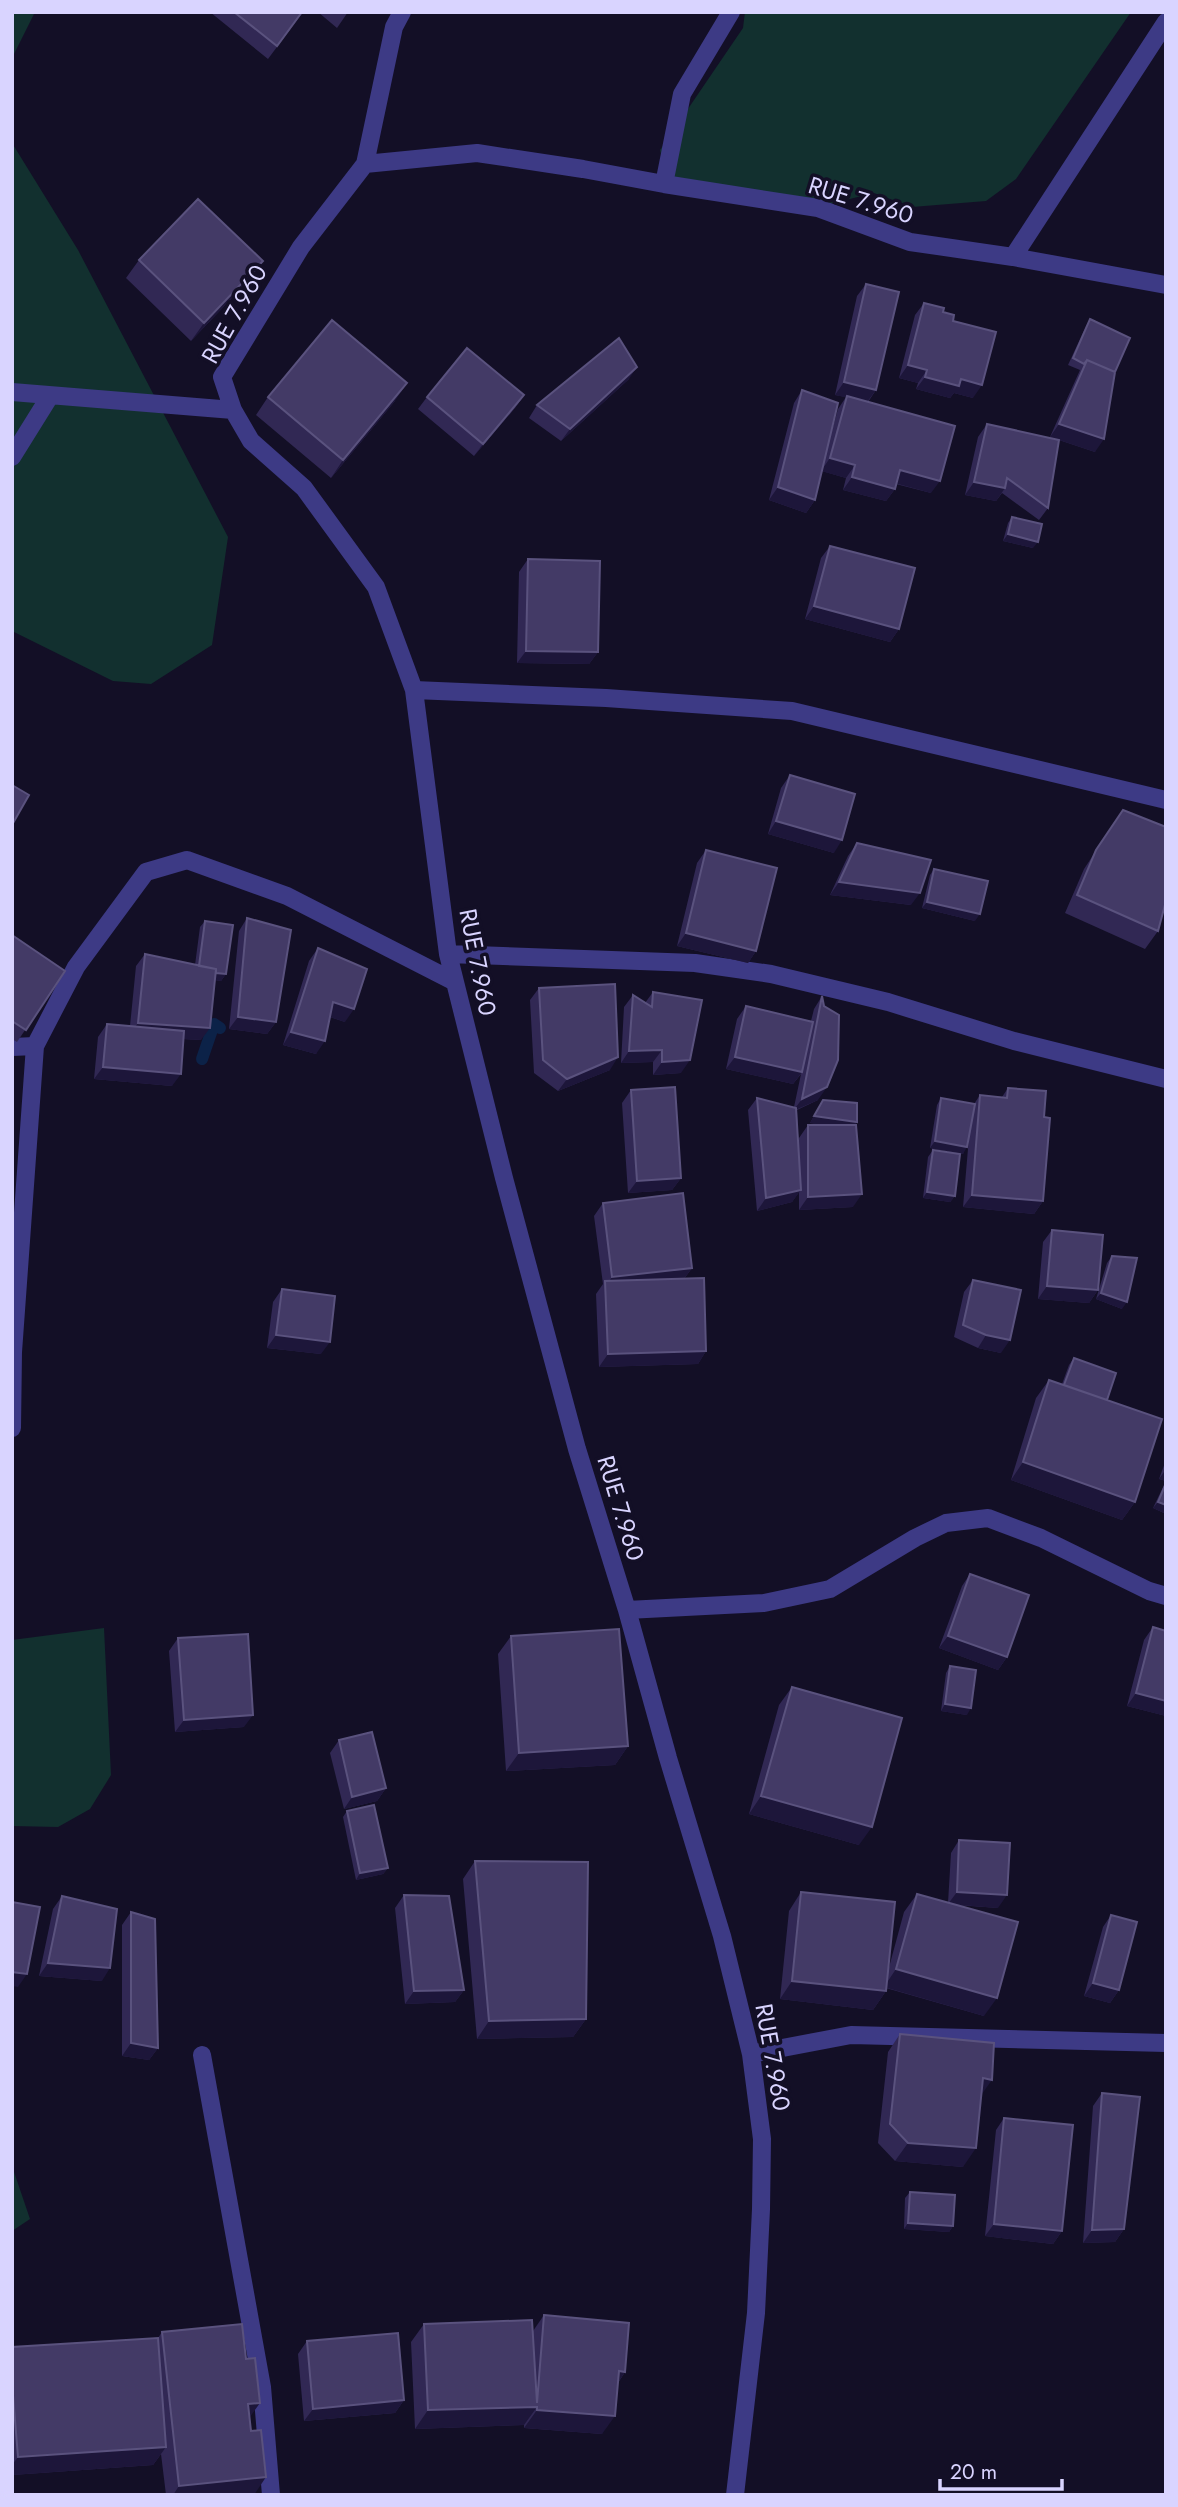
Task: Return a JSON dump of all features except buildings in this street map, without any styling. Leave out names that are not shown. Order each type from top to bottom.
[{"type":"street","points":[[365,164],[394,27],[402,12]]},
{"type":"street","points":[[664,184],[682,94],[731,12]]},
{"type":"street","points":[[1013,257],[1166,22]]},
{"type":"street","name":"RUE 7.960","points":[[734,2495],[756,2313],[761,2209],[762,2139],[751,2054],[722,1936],[573,1436],[448,954],[414,690],[376,587],[304,488],[251,441],[233,410],[222,377],[301,247],[365,164],[477,153],[818,208],[910,243],[1013,257],[1166,285]]},
{"type":"street","points":[[12,392],[233,410]]},
{"type":"street","points":[[12,457],[50,396]]},
{"type":"street","points":[[414,690],[606,698],[792,711],[1166,800]]},
{"type":"street","points":[[12,1427],[13,1352],[35,1046],[76,967],[146,872],[187,860],[286,896],[455,982]]},
{"type":"street","points":[[448,954],[695,963],[771,974],[888,1002],[1014,1041],[1166,1079]]},
{"type":"street","points":[[12,1047],[35,1046]]},
{"type":"street","points":[[627,1610],[764,1603],[830,1589],[915,1538],[946,1523],[988,1518],[1041,1538],[1149,1591],[1166,1596]]},
{"type":"street","points":[[751,2054],[851,2035],[1166,2043]]},
{"type":"street","points":[[202,2055],[262,2387],[271,2495]]},
{"type":"green space","points":[[12,12],[35,12],[12,58]]},
{"type":"green space","points":[[745,12],[1131,12],[1016,179],[986,201],[912,207],[874,193],[817,207],[668,188],[660,150],[743,28]]},
{"type":"green space","points":[[12,143],[78,250],[228,537],[212,645],[151,684],[113,681],[12,631]]},
{"type":"green space","points":[[104,1628],[111,1775],[90,1809],[58,1827],[12,1826],[12,1640]]},
{"type":"green space","points":[[12,2166],[30,2219],[12,2231]]},
{"type":"waterway","points":[[202,1059],[214,1024],[220,1028]]}]
